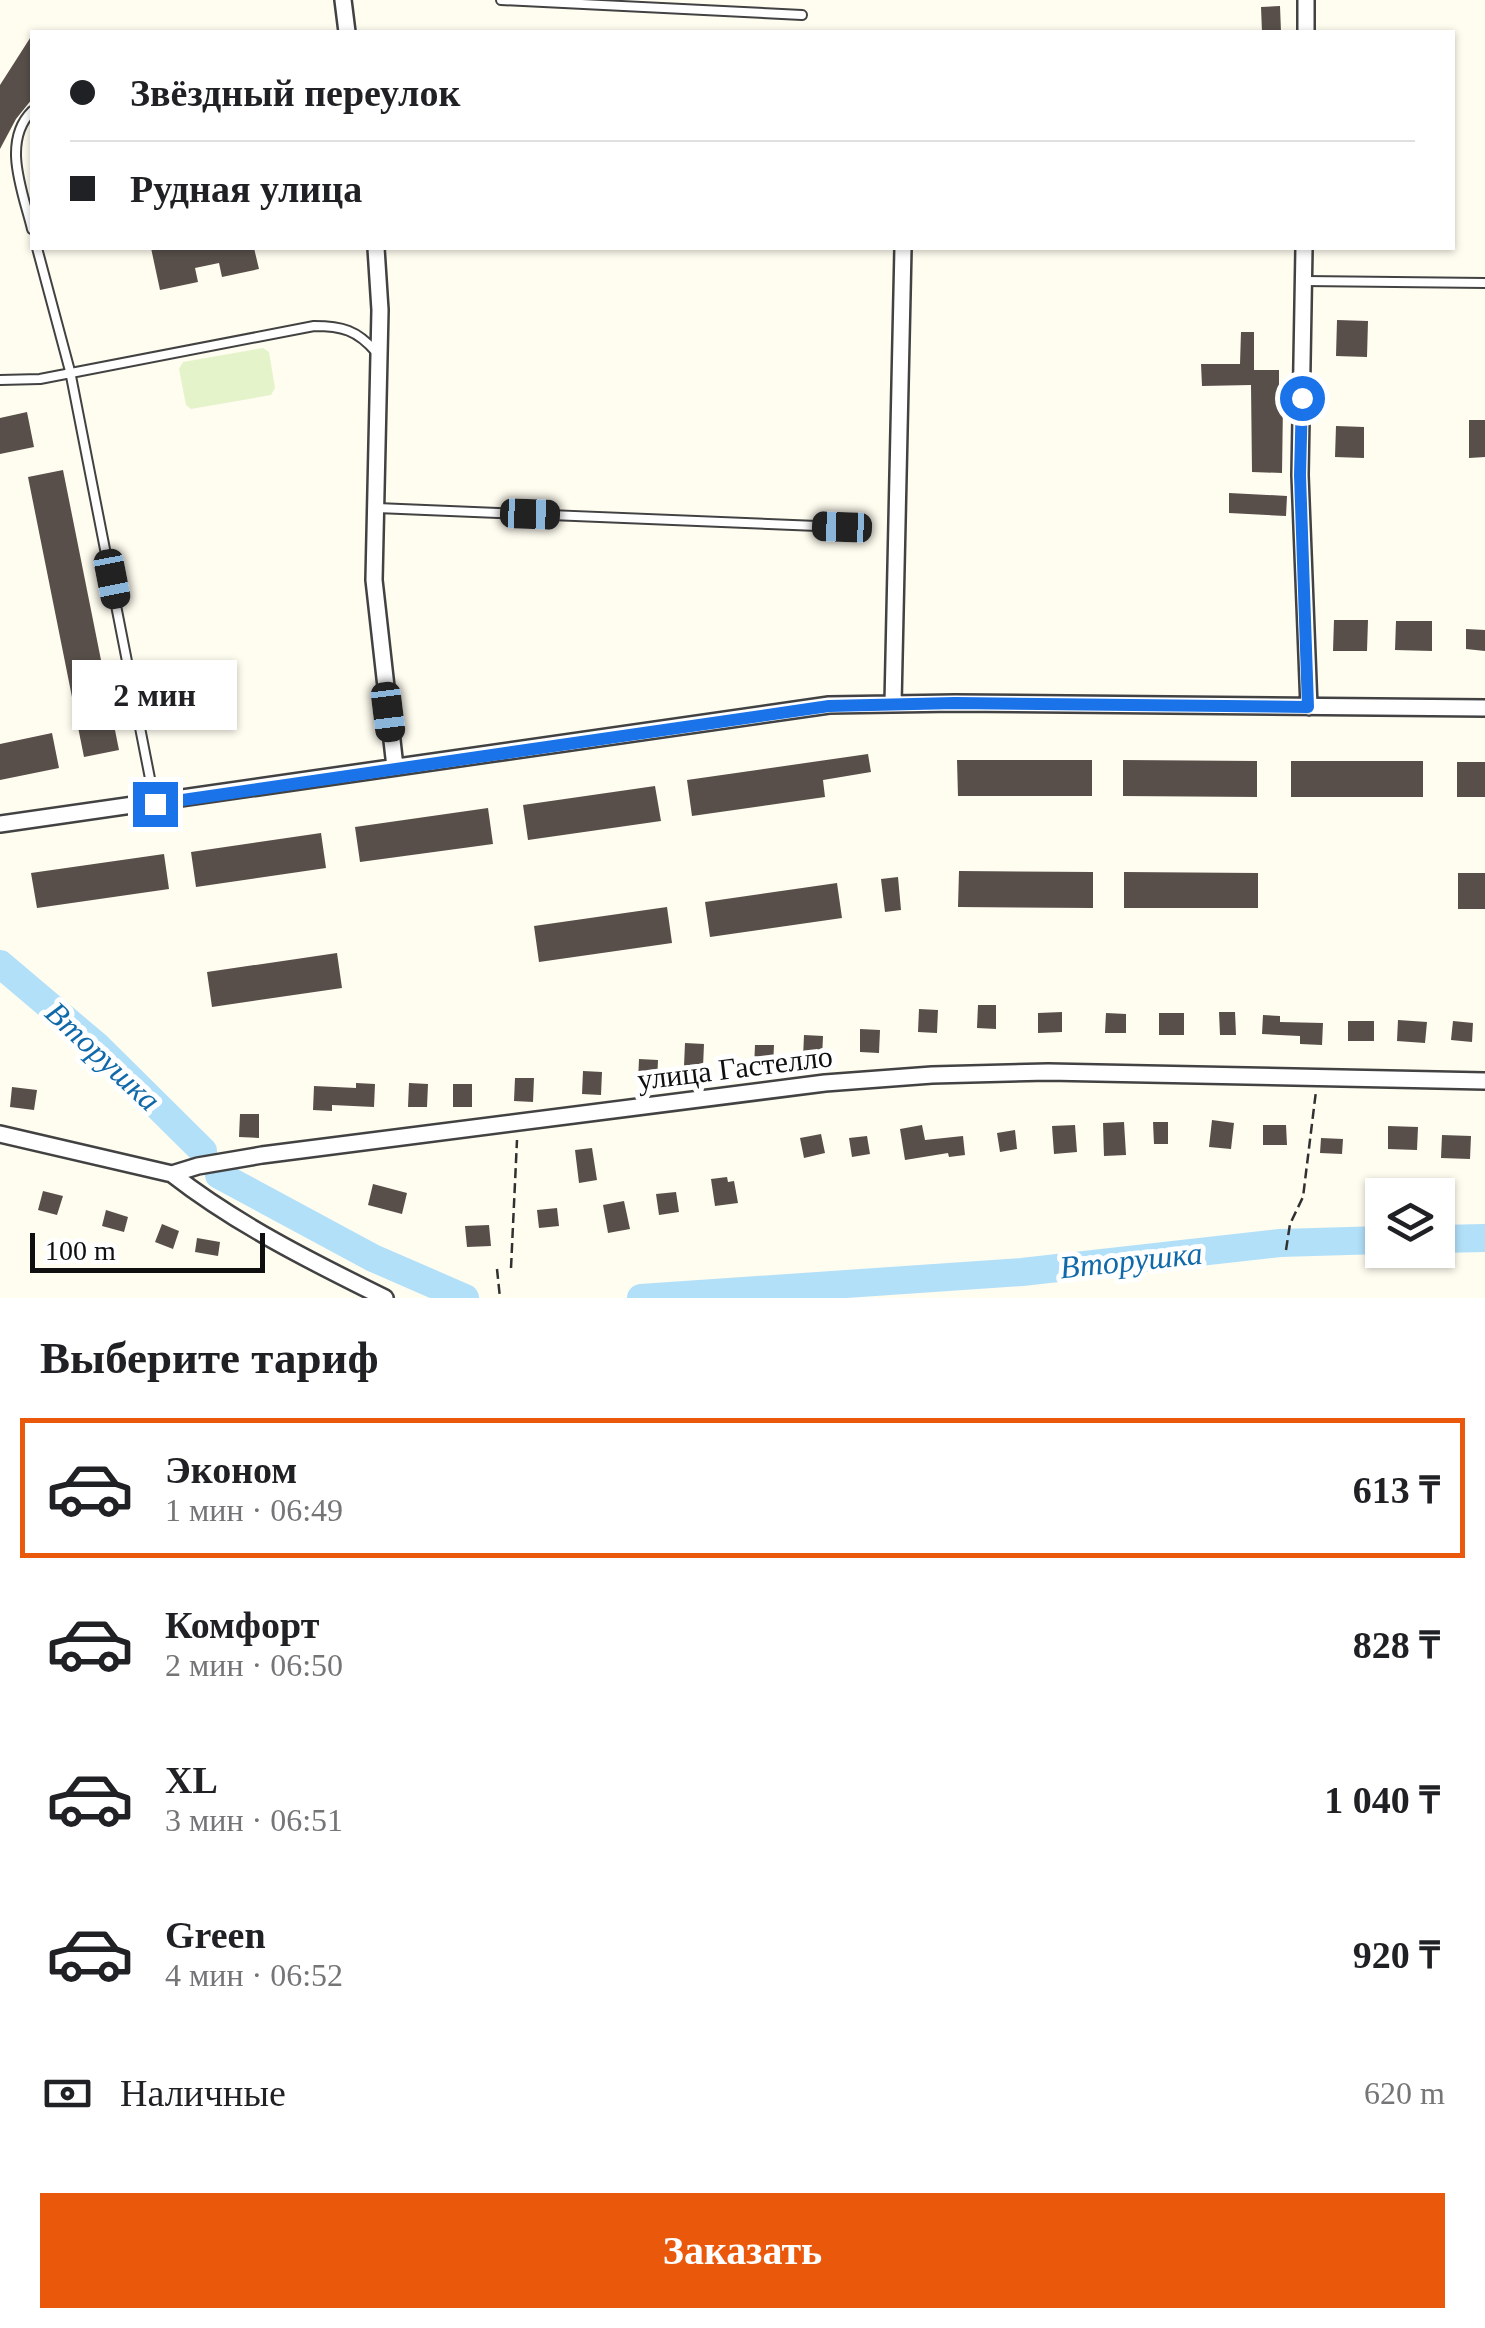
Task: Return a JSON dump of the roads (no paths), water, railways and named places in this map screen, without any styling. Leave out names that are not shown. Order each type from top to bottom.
[{"type":"street","points":[[342,0],[347,30]]},
{"type":"street","points":[[1306,0],[1306,30]]},
{"type":"street","points":[[376,250],[380,310],[374,580],[395,767]]},
{"type":"street","points":[[892,704],[903,250]]},
{"type":"street","points":[[1304,250],[1300,475],[1308,707]]},
{"type":"street","points":[[0,824],[829,706],[1485,708]]},
{"type":"street","name":"улица Гастелло","points":[[0,1134],[172,1174],[262,1155],[824,1083],[932,1075],[1048,1072],[1485,1081]]},
{"type":"street","points":[[172,1174],[205,1200],[385,1298]]},
{"type":"lane","points":[[501,0],[802,15]]},
{"type":"lane","points":[[30,113],[21,123],[16,138],[16,158],[30,221]]},
{"type":"lane","points":[[38,250],[70,371],[155,804]]},
{"type":"lane","points":[[1304,281],[1485,283]]},
{"type":"lane","points":[[0,380],[40,379],[314,326],[338,326],[360,334],[378,355]]},
{"type":"lane","points":[[374,508],[842,527]]},
{"type":"waterway","name":"Вторушка","points":[[0,964],[97,1046],[203,1151]]},
{"type":"waterway","name":"Вторушка","points":[[219,1175],[373,1258],[465,1298]]},
{"type":"waterway","name":"Вторушка","points":[[1455,1239],[1485,1238]]},
{"type":"waterway","name":"Вторушка","points":[[641,1298],[1022,1272],[1280,1243],[1365,1240]]}]
